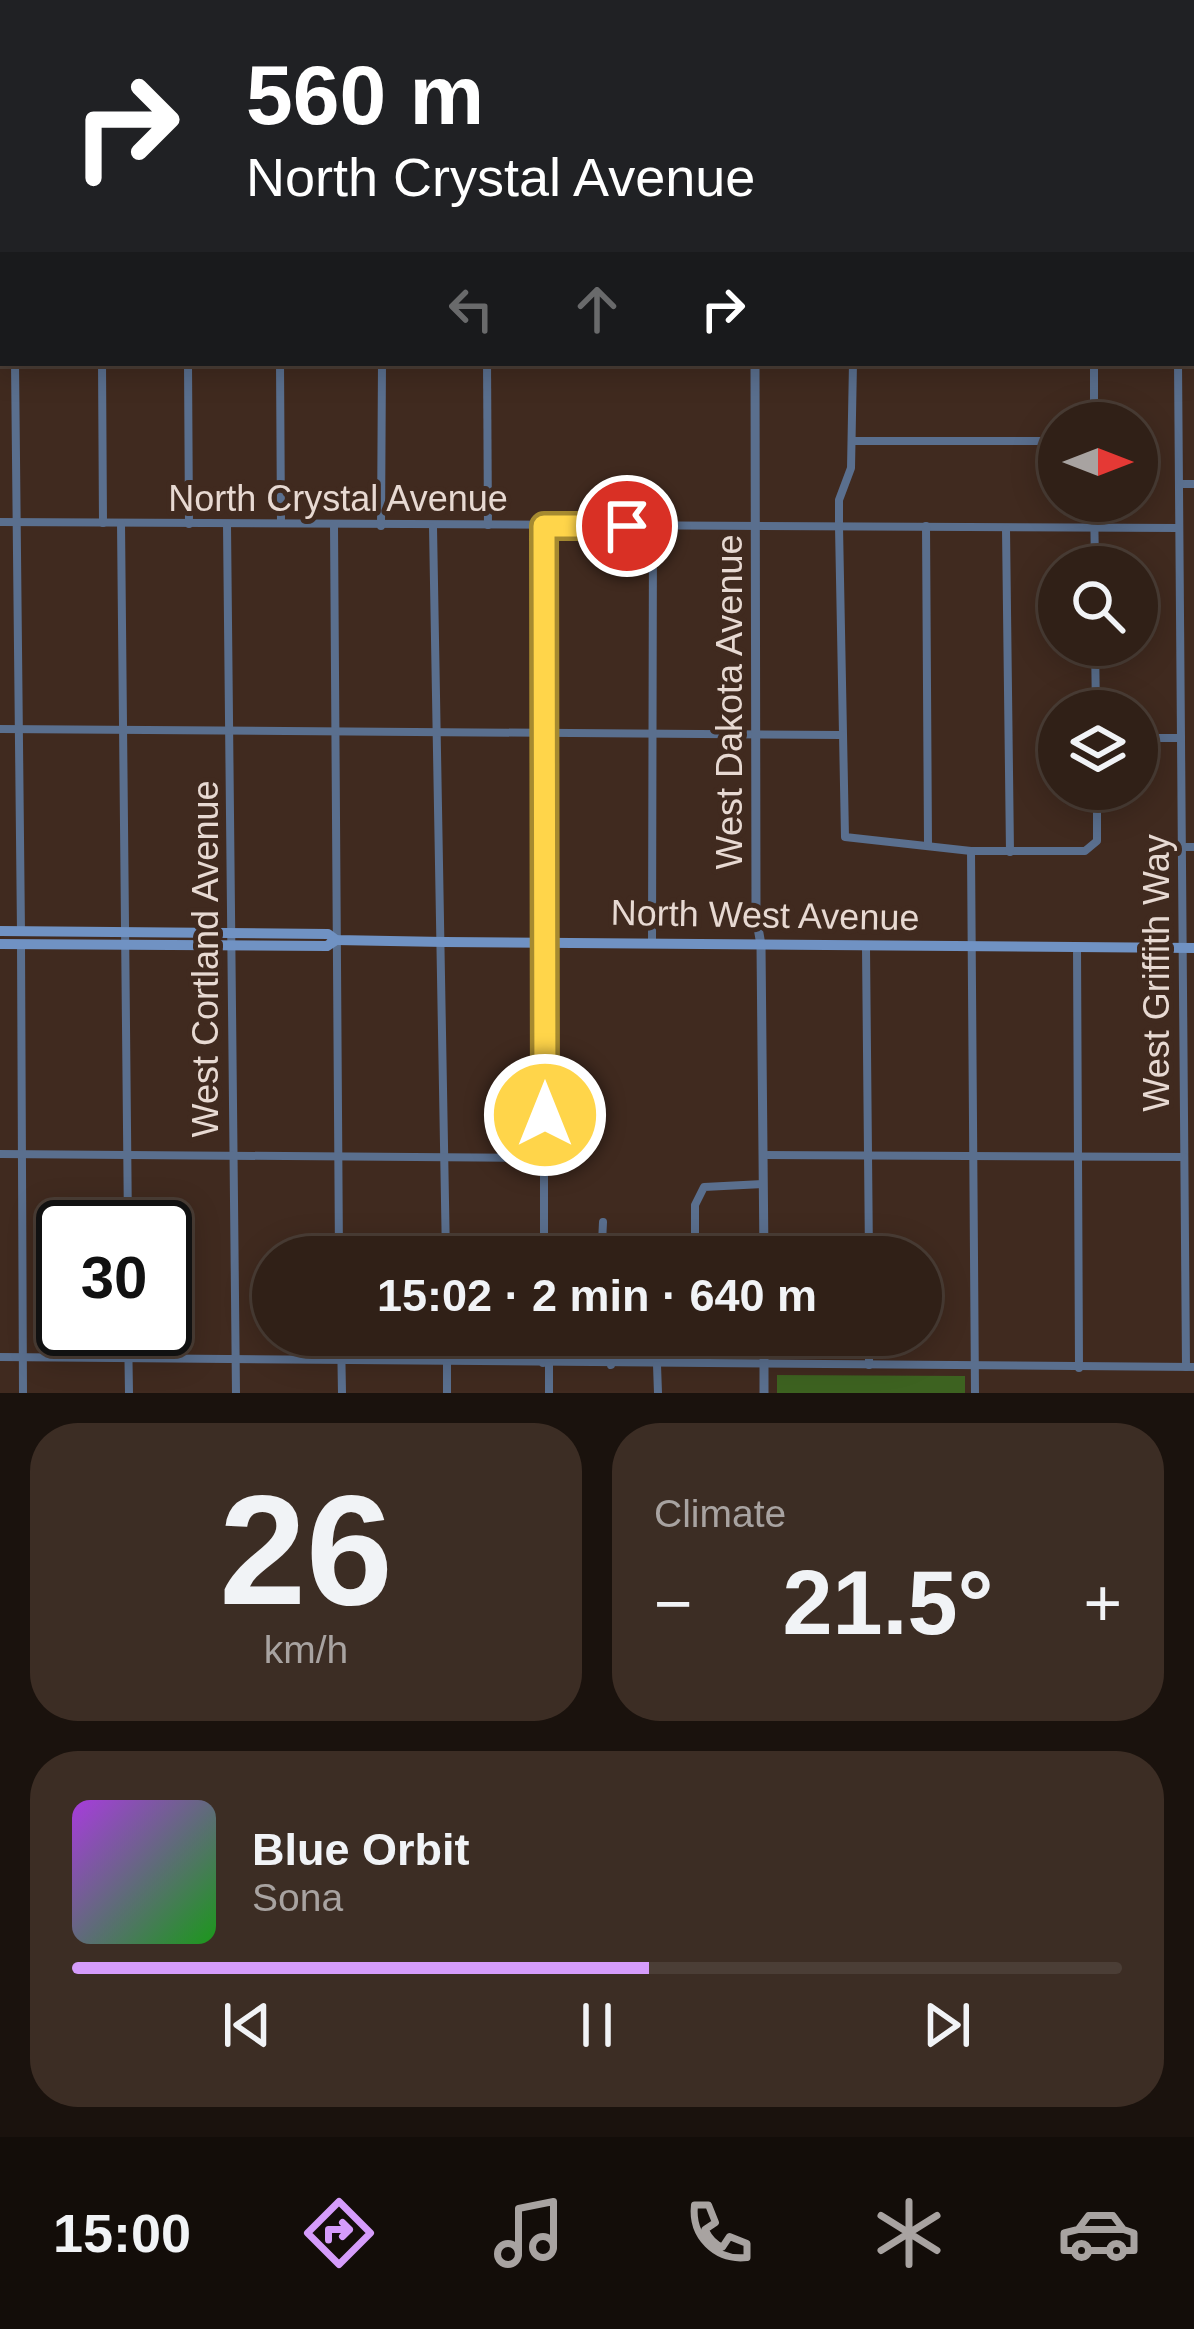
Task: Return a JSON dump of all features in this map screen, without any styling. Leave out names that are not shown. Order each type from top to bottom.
[{"type":"main road","name":"North West Avenue","points":[[0,931],[21,938]]},
{"type":"main road","name":"North West Avenue","points":[[0,944],[21,938],[231,940],[328,934],[336,940],[444,942],[1188,948]]},
{"type":"street","points":[[15,366],[23,1393]]},
{"type":"street","points":[[102,366],[103,523]]},
{"type":"street","points":[[188,366],[189,524]]},
{"type":"street","points":[[280,366],[281,524]]},
{"type":"street","points":[[380,526],[382,366]]},
{"type":"street","points":[[487,366],[488,525]]},
{"type":"street","name":"West Dakota Avenue","points":[[755,366],[756,916],[761,945],[764,1236]]},
{"type":"street","points":[[853,366],[852,441],[838,527],[845,837],[971,851],[1093,848],[1096,810]]},
{"type":"street","points":[[1094,366],[1094,402]]},
{"type":"street","name":"West Griffith Way","points":[[1178,366],[1190,1366]]},
{"type":"street","points":[[852,441],[1038,441]]},
{"type":"street","points":[[1179,484],[1194,484]]},
{"type":"street","name":"North Crystal Avenue","points":[[0,522],[1179,528]]},
{"type":"street","points":[[1094,522],[1094,546]]},
{"type":"street","points":[[121,523],[128,1200]]},
{"type":"street","name":"West Cortland Avenue","points":[[227,524],[236,1393]]},
{"type":"street","points":[[334,524],[339,1236]]},
{"type":"street","points":[[434,526],[446,1236]]},
{"type":"street","points":[[544,526],[544,1236]]},
{"type":"street","points":[[652,943],[653,526]]},
{"type":"street","points":[[926,526],[928,844]]},
{"type":"street","points":[[1006,530],[1010,852]]},
{"type":"street","points":[[0,729],[842,736]]},
{"type":"street","points":[[1158,738],[1181,738]]},
{"type":"street","points":[[1182,847],[1194,847]]},
{"type":"street","points":[[971,851],[975,1393]]},
{"type":"street","points":[[866,947],[869,1236]]},
{"type":"street","points":[[1077,947],[1079,1368]]},
{"type":"street","points":[[0,1154],[545,1158]]},
{"type":"street","points":[[763,1155],[1184,1157]]},
{"type":"street","points":[[695,1236],[695,1205],[704,1187],[763,1184]]},
{"type":"street","points":[[602,1236],[603,1222]]},
{"type":"street","points":[[129,1356],[129,1393]]},
{"type":"street","points":[[342,1356],[342,1393]]},
{"type":"street","points":[[447,1356],[447,1393]]},
{"type":"street","points":[[545,1356],[549,1393]]},
{"type":"street","points":[[610,1356],[610,1365]]},
{"type":"street","points":[[764,1356],[764,1393]]},
{"type":"street","points":[[869,1356],[869,1365]]},
{"type":"street","points":[[0,1357],[1190,1366]]},
{"type":"street","points":[[657,1365],[658,1393]]},
{"type":"green space","points":[[777,1375],[965,1376],[965,1393],[777,1393]]},
{"type":"route","points":[[545,1115],[544,526],[627,526]]}]
